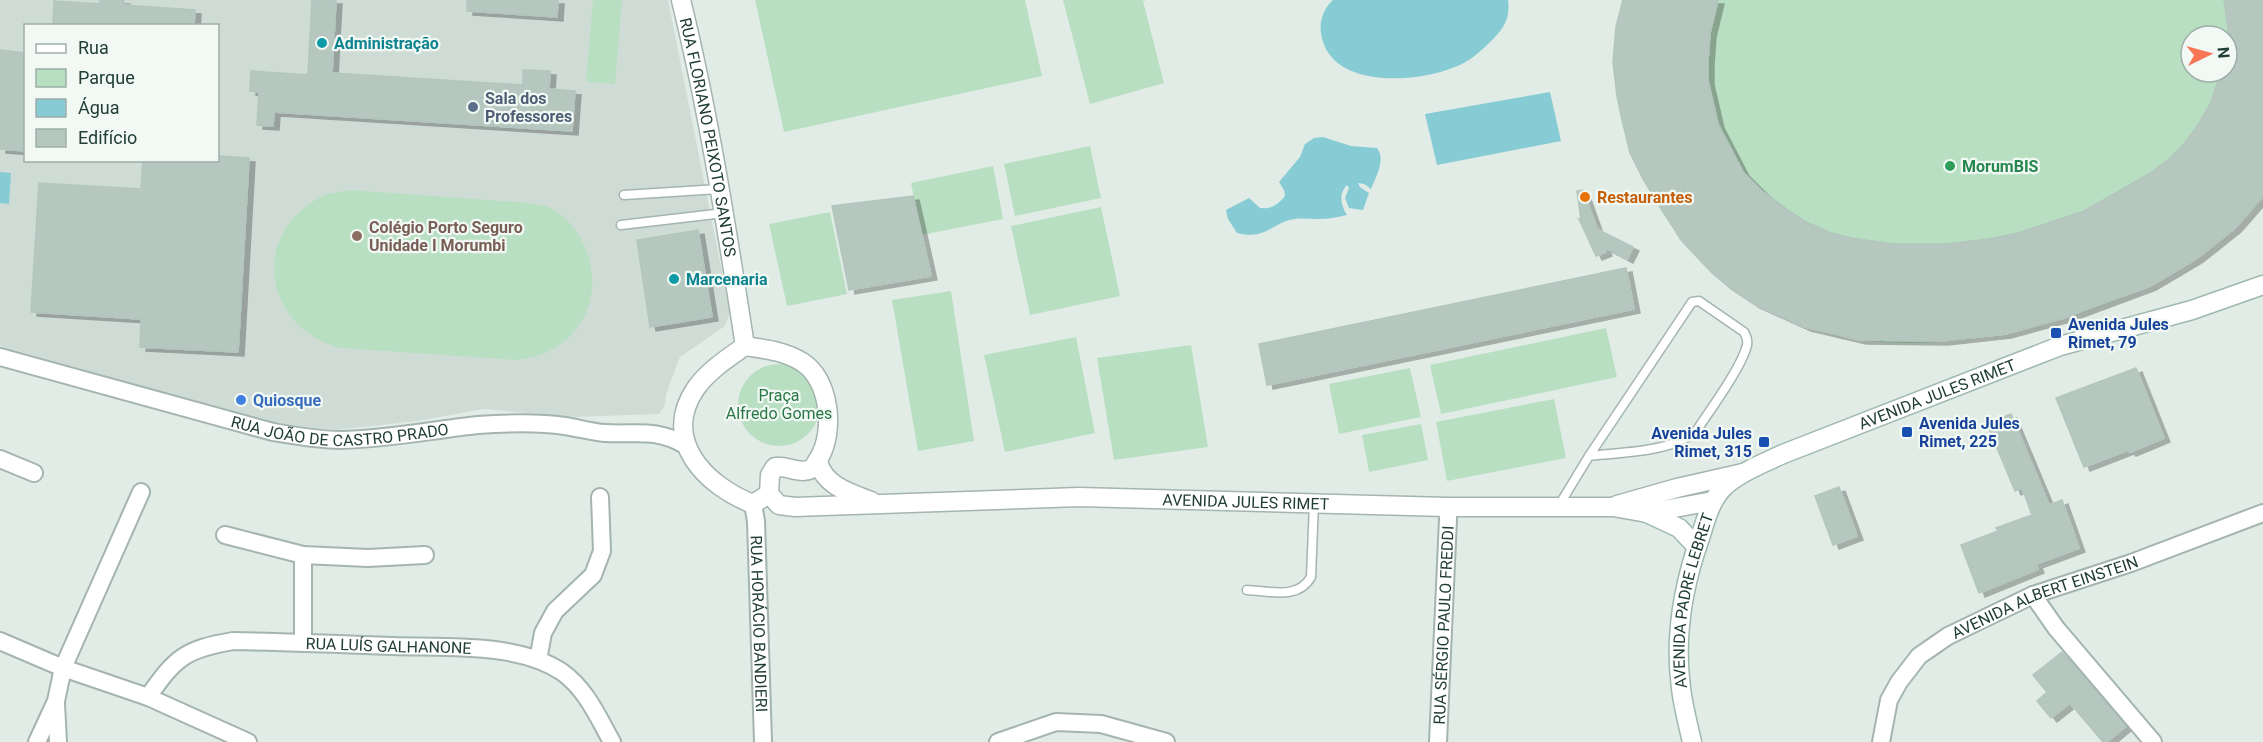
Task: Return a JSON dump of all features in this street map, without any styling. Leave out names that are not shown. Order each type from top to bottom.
[{"type":"street","name":"RUA FLORIANO PEIXOTO SANTOS","points":[[681,0],[694,52],[724,213],[745,346]]},
{"type":"street","name":"AVENIDA JULES RIMET","points":[[1613,507],[1677,488],[1743,473],[1812,443],[2060,346],[2192,310],[2263,285]]},
{"type":"street","points":[[745,346],[773,351],[803,362],[812,370],[821,384],[828,414],[826,446],[818,461],[811,469],[800,471],[783,466],[775,467],[770,475],[769,494],[753,504],[732,496],[705,475],[685,445],[683,423],[687,403],[697,386],[725,360],[745,346]]},
{"type":"street","name":"RUA JOÃO DE CASTRO PRADO","points":[[0,357],[273,432],[311,438],[340,440],[378,438],[478,425],[513,424],[562,426],[605,433],[654,433],[672,438],[685,445]]},
{"type":"street","points":[[0,459],[34,473]]},
{"type":"street","name":"AVENIDA JULES RIMET","points":[[818,461],[820,468],[836,488],[878,504]]},
{"type":"street","name":"AVENIDA PADRE LEBRET","points":[[1692,742],[1681,687],[1679,643],[1681,609],[1697,547],[1713,501],[1726,485],[1743,473]]},
{"type":"street","points":[[37,742],[56,701],[63,668],[141,492]]},
{"type":"street","name":"AVENIDA JULES RIMET","points":[[769,494],[779,505],[795,507],[1079,497],[1447,507],[1613,507],[1647,513],[1713,501]]},
{"type":"street","points":[[538,660],[543,633],[555,611],[593,575],[602,551],[600,497]]},
{"type":"street","name":"RUA HORÁCIO BANDIERI","points":[[753,504],[756,521],[763,742]]},
{"type":"street","name":"RUA SÉRGIO PAULO FREDDI","points":[[1438,742],[1447,507]]},
{"type":"street","points":[[1647,513],[1679,528],[1697,547]]},
{"type":"street","name":"AVENIDA ALBERT EINSTEIN","points":[[1881,742],[1889,700],[1899,682],[1919,656],[1948,636],[2033,595],[2131,563],[2263,513]]},
{"type":"street","points":[[225,535],[303,555],[368,558],[425,555]]},
{"type":"street","points":[[303,555],[303,643]]},
{"type":"street","points":[[2033,595],[2056,628],[2153,742]]},
{"type":"street","points":[[0,641],[63,668],[148,697],[248,742]]},
{"type":"street","name":"RUA LUÍS GALHANONE","points":[[148,697],[167,670],[183,656],[204,646],[233,641],[455,648],[514,653],[538,660],[576,683],[591,704],[612,742]]},
{"type":"street","points":[[56,701],[58,742]]},
{"type":"street","points":[[998,742],[1056,722],[1101,724],[1166,742]]},
{"type":"lane","points":[[624,195],[719,189]]},
{"type":"lane","points":[[621,225],[724,213]]},
{"type":"lane","points":[[1558,507],[1589,456],[1692,302],[1699,301],[1744,332],[1748,340],[1746,349],[1728,382],[1691,436],[1667,446],[1589,456]]},
{"type":"lane","points":[[1247,590],[1294,592],[1305,586],[1311,577],[1314,502]]},
{"type":"shaded area","name":"Colégio Porto Seguro Unidade I Morumbi","points":[[0,0],[668,0],[730,312],[725,326],[680,357],[666,394],[665,405],[659,414],[574,417],[483,409],[417,421],[335,430],[275,424],[0,346]]},
{"type":"green space","points":[[593,0],[622,0],[615,84],[586,82]]},
{"type":"green space","points":[[755,0],[1025,0],[1042,76],[784,132]]},
{"type":"green space","points":[[1063,0],[1146,0],[1143,1],[1164,83],[1090,104]]},
{"type":"green space","name":"MorumBIS","points":[[1623,0],[2263,0],[2263,196],[2225,236],[2174,271],[2115,300],[2051,322],[1984,337],[1919,343],[1857,339],[1803,326],[1754,303],[1714,274],[1680,238],[1651,194],[1629,147],[1617,100],[1615,51]]},
{"type":"green space","points":[[1090,146],[1101,198],[1015,216],[1004,164]]},
{"type":"green space","points":[[993,166],[1003,219],[921,235],[911,183]]},
{"type":"green space","points":[[351,190],[527,203],[554,210],[576,231],[589,258],[592,277],[587,312],[567,339],[553,349],[517,360],[340,348],[315,337],[295,321],[282,302],[275,280],[275,257],[282,235],[297,215],[319,198]]},
{"type":"green space","points":[[1101,207],[1120,296],[1030,315],[1011,226]]},
{"type":"green space","points":[[830,212],[847,294],[787,306],[769,224]]},
{"type":"green space","points":[[951,291],[974,441],[918,451],[892,300]]},
{"type":"green space","points":[[1606,328],[1617,377],[1441,414],[1430,365]]},
{"type":"green space","points":[[1076,337],[1095,433],[1005,452],[984,355]]},
{"type":"green space","points":[[1191,345],[1208,447],[1114,460],[1097,358]]},
{"type":"green space","name":"Praça Alfredo Gomes","points":[[771,364],[787,364],[802,371],[813,382],[820,397],[817,421],[808,434],[787,446],[771,446],[756,439],[745,428],[738,413],[738,397],[745,382],[756,371]]},
{"type":"green space","points":[[1410,368],[1421,417],[1339,434],[1329,384]]},
{"type":"green space","points":[[1554,399],[1566,458],[1447,481],[1436,422]]},
{"type":"green space","points":[[1421,424],[1428,460],[1369,472],[1362,435]]},
{"type":"water","points":[[1333,0],[1508,0],[1509,7],[1507,19],[1501,30],[1469,60],[1439,72],[1398,78],[1357,73],[1340,65],[1327,51],[1321,33],[1321,24],[1325,11]]},
{"type":"water","points":[[1550,92],[1561,141],[1437,165],[1425,114]]},
{"type":"water","points":[[1323,137],[1351,146],[1377,148],[1380,152],[1379,168],[1371,189],[1358,183],[1369,193],[1363,210],[1349,208],[1345,198],[1349,188],[1347,185],[1342,192],[1341,200],[1347,215],[1326,219],[1295,219],[1253,235],[1237,233],[1228,219],[1226,210],[1249,198],[1260,208],[1268,208],[1277,204],[1285,196],[1279,182],[1300,157],[1305,144],[1314,138]]},
{"type":"water","points":[[0,172],[11,173],[9,204],[0,203]]},
{"type":"building","points":[[100,0],[124,0],[123,5],[195,10],[194,24],[53,24],[54,1],[100,4]]},
{"type":"building","name":"Administração","points":[[312,0],[336,0],[332,73],[523,85],[523,70],[550,71],[549,89],[575,91],[572,131],[274,112],[273,126],[257,125],[259,92],[250,91],[251,71],[308,75]]},
{"type":"building","points":[[467,0],[558,0],[557,17],[467,11]]},
{"type":"building","points":[[1623,0],[1718,0],[1710,33],[1708,81],[1718,124],[1743,172],[1763,192],[1784,208],[1804,221],[1831,233],[1893,244],[1946,244],[2018,233],[2084,211],[2149,174],[2168,160],[2198,125],[2211,102],[2217,84],[2239,84],[2239,24],[2227,24],[2224,0],[2263,0],[2263,196],[2235,228],[2196,259],[2150,286],[2064,318],[2005,334],[1942,341],[1860,340],[1805,327],[1754,304],[1731,289],[1712,273],[1681,240],[1643,179],[1630,153],[1617,96],[1613,62],[1616,27]]},
{"type":"building","points":[[0,50],[24,53],[24,151],[0,149]]},
{"type":"building","points":[[219,156],[249,158],[238,352],[140,347],[141,319],[31,312],[39,183],[141,189],[143,162],[219,162]]},
{"type":"building","name":"Restaurantes","points":[[1583,190],[1597,229],[1633,247],[1627,259],[1604,247],[1606,252],[1596,256],[1579,219],[1581,220],[1577,191]]},
{"type":"building","points":[[913,196],[931,276],[849,290],[832,206]]},
{"type":"building","name":"Marcenaria","points":[[698,230],[712,317],[650,327],[637,240]]},
{"type":"building","points":[[1626,268],[1634,309],[1267,385],[1259,344]]},
{"type":"building","points":[[2136,368],[2164,438],[2084,467],[2056,398]]},
{"type":"building","points":[[2011,414],[2049,505],[2062,500],[2079,548],[2036,564],[2038,569],[1979,593],[1961,545],[1998,531],[1996,528],[2032,515],[2022,488],[2015,491],[1987,424]]},
{"type":"building","points":[[1839,487],[1857,536],[1833,545],[1815,496]]},
{"type":"building","points":[[2062,652],[2126,726],[2107,742],[2103,742],[2070,703],[2051,718],[2037,701],[2047,692],[2033,675]]},
{"type":"place","name":"Administração","points":[[322,43]]},
{"type":"place","name":"Sala dos Professores","points":[[473,107]]},
{"type":"place","name":"MorumBIS","points":[[1950,166]]},
{"type":"place","name":"Restaurantes","points":[[1585,197]]},
{"type":"place","name":"Colégio Porto Seguro Unidade I Morumbi","points":[[357,236]]},
{"type":"place","name":"Marcenaria","points":[[674,279]]},
{"type":"place","name":"Avenida Jules Rimet, 79","points":[[2056,333]]},
{"type":"place","name":"Quiosque","points":[[241,400]]},
{"type":"place","name":"Avenida Jules Rimet, 225","points":[[1907,432]]},
{"type":"place","name":"Avenida Jules Rimet, 315","points":[[1764,442]]}]
